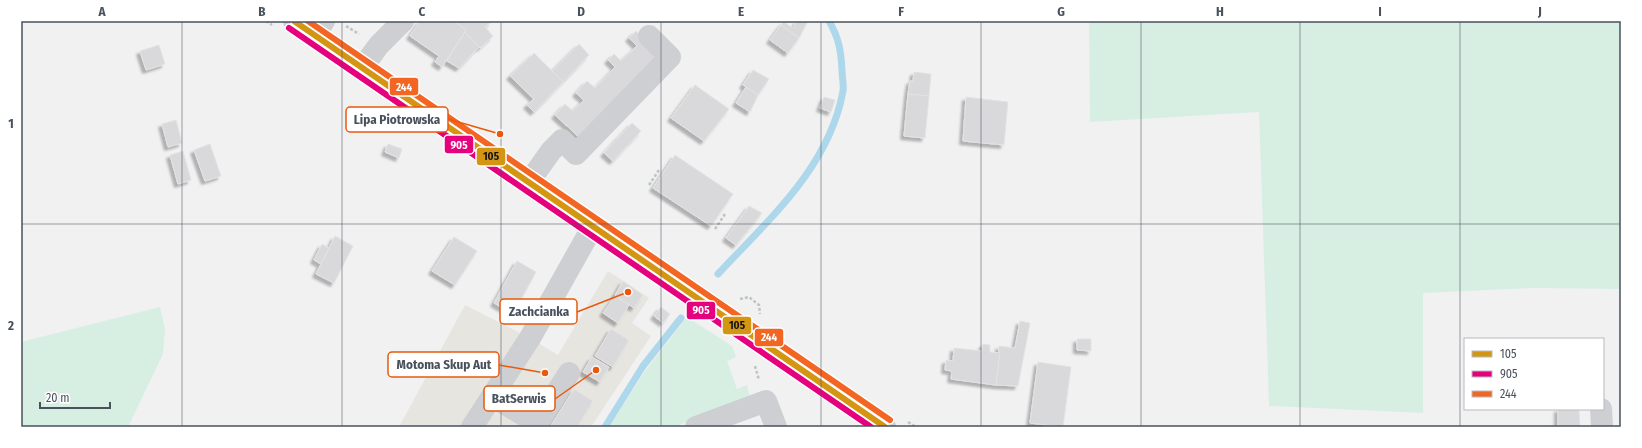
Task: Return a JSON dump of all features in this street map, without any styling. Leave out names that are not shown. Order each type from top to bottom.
[{"type":"main road","points":[[294,21],[319,28],[362,68],[885,427]]},
{"type":"street","points":[[362,68],[379,45],[403,21]]},
{"type":"street","points":[[529,182],[551,151],[562,140],[576,154],[670,57],[649,36]]},
{"type":"street","points":[[472,427],[530,338],[593,226]]},
{"type":"street","points":[[492,396],[537,423],[569,373]]},
{"type":"street","points":[[696,427],[766,401],[776,427]]},
{"type":"street","points":[[1601,410],[1602,427]]},
{"type":"path","points":[[649,185],[659,170]]},
{"type":"path","points":[[714,229],[725,214]]},
{"type":"shaded area","points":[[608,271],[649,298],[632,323],[651,336],[591,427],[399,427],[465,305],[530,338],[558,355]]},
{"type":"green space","points":[[1089,21],[1621,21],[1621,289],[1534,288],[1423,293],[1423,413],[1269,406],[1259,112],[1090,122]]},
{"type":"green space","points":[[160,307],[165,329],[163,354],[128,427],[21,427],[21,342]]},
{"type":"green space","points":[[687,317],[732,346],[736,357],[727,361],[737,389],[747,385],[750,397],[674,427],[609,427],[645,371]]},
{"type":"building","points":[[420,21],[453,21],[466,30],[442,67],[435,62],[439,56],[410,36]]},
{"type":"building","points":[[453,21],[492,21],[485,27],[493,36],[480,48],[465,32],[466,30]]},
{"type":"building","points":[[797,21],[808,21],[799,38],[781,25],[784,22],[793,28]]},
{"type":"building","points":[[781,25],[799,38],[788,53],[770,40]]},
{"type":"building","points":[[636,31],[660,55],[580,138],[555,115],[565,104],[573,111],[584,100],[576,93],[587,81],[595,88],[615,67],[608,60],[614,54],[621,61],[637,46],[629,38]]},
{"type":"building","points":[[465,32],[479,47],[459,68],[447,61]]},
{"type":"building","points":[[579,44],[589,55],[563,82],[552,71]]},
{"type":"building","points":[[159,45],[165,64],[146,70],[140,51]]},
{"type":"building","points":[[534,53],[563,82],[534,112],[527,105],[534,99],[510,76]]},
{"type":"building","points":[[753,70],[769,79],[758,95],[743,85]]},
{"type":"building","points":[[914,72],[931,74],[929,96],[908,94],[910,81],[913,81]]},
{"type":"building","points":[[695,85],[729,109],[704,141],[671,118]]},
{"type":"building","points":[[746,87],[758,95],[750,112],[736,103]]},
{"type":"building","points":[[908,94],[929,96],[925,138],[904,136]]},
{"type":"building","points":[[824,97],[835,100],[831,112],[820,108]]},
{"type":"building","points":[[966,97],[1008,102],[1004,145],[963,141]]},
{"type":"building","points":[[176,120],[182,143],[168,147],[162,124]]},
{"type":"building","points":[[632,123],[641,131],[613,161],[604,153]]},
{"type":"building","points":[[210,144],[221,176],[205,181],[194,150]]},
{"type":"building","points":[[388,144],[402,149],[399,158],[385,152]]},
{"type":"building","points":[[183,151],[191,180],[178,184],[170,155]]},
{"type":"building","points":[[675,155],[733,194],[711,226],[653,188]]},
{"type":"building","points":[[749,206],[762,213],[736,245],[726,238]]},
{"type":"building","points":[[335,236],[353,246],[334,283],[316,274]]},
{"type":"building","points":[[454,237],[477,251],[455,285],[432,271]]},
{"type":"building","points":[[322,244],[329,248],[321,264],[314,260]]},
{"type":"building","points":[[517,261],[536,272],[513,314],[494,303]]},
{"type":"building","points":[[623,281],[643,295],[634,308],[615,295]]},
{"type":"building","points":[[615,296],[629,305],[618,323],[603,313]]},
{"type":"building","points":[[661,307],[670,314],[663,323],[654,316]]},
{"type":"building","points":[[1020,321],[1030,323],[1018,386],[996,385],[999,346],[1015,348]]},
{"type":"building","points":[[611,329],[629,340],[613,367],[595,356]]},
{"type":"building","points":[[1077,339],[1091,339],[1091,351],[1077,350]]},
{"type":"building","points":[[983,344],[990,345],[990,352],[1000,353],[996,385],[951,379],[952,371],[945,370],[946,360],[953,361],[954,348],[982,351]]},
{"type":"building","points":[[592,357],[609,367],[600,382],[583,372]]},
{"type":"building","points":[[1038,362],[1071,367],[1063,427],[1030,423]]},
{"type":"building","points":[[574,389],[593,401],[577,427],[550,427]]},
{"type":"building","points":[[1558,410],[1579,410],[1580,427],[1558,427]]},
{"type":"waterway","points":[[718,274],[776,213],[794,191],[810,169],[825,144],[836,119],[843,91],[841,57],[839,45],[829,21]]},
{"type":"waterway","points":[[605,427],[643,366],[681,318]]},
{"type":"transit line","name":"105","points":[[294,21],[885,427]]},
{"type":"transit line","name":"244","points":[[308,21],[890,420]]},
{"type":"transit line","name":"905","points":[[289,28],[871,427]]},
{"type":"place","name":"Lipa Piotrowska","points":[[500,134]]},
{"type":"place","name":"Zachcianka","points":[[628,292]]},
{"type":"place","name":"BatSerwis","points":[[596,370]]},
{"type":"place","name":"Motoma Skup Aut","points":[[545,373]]}]
